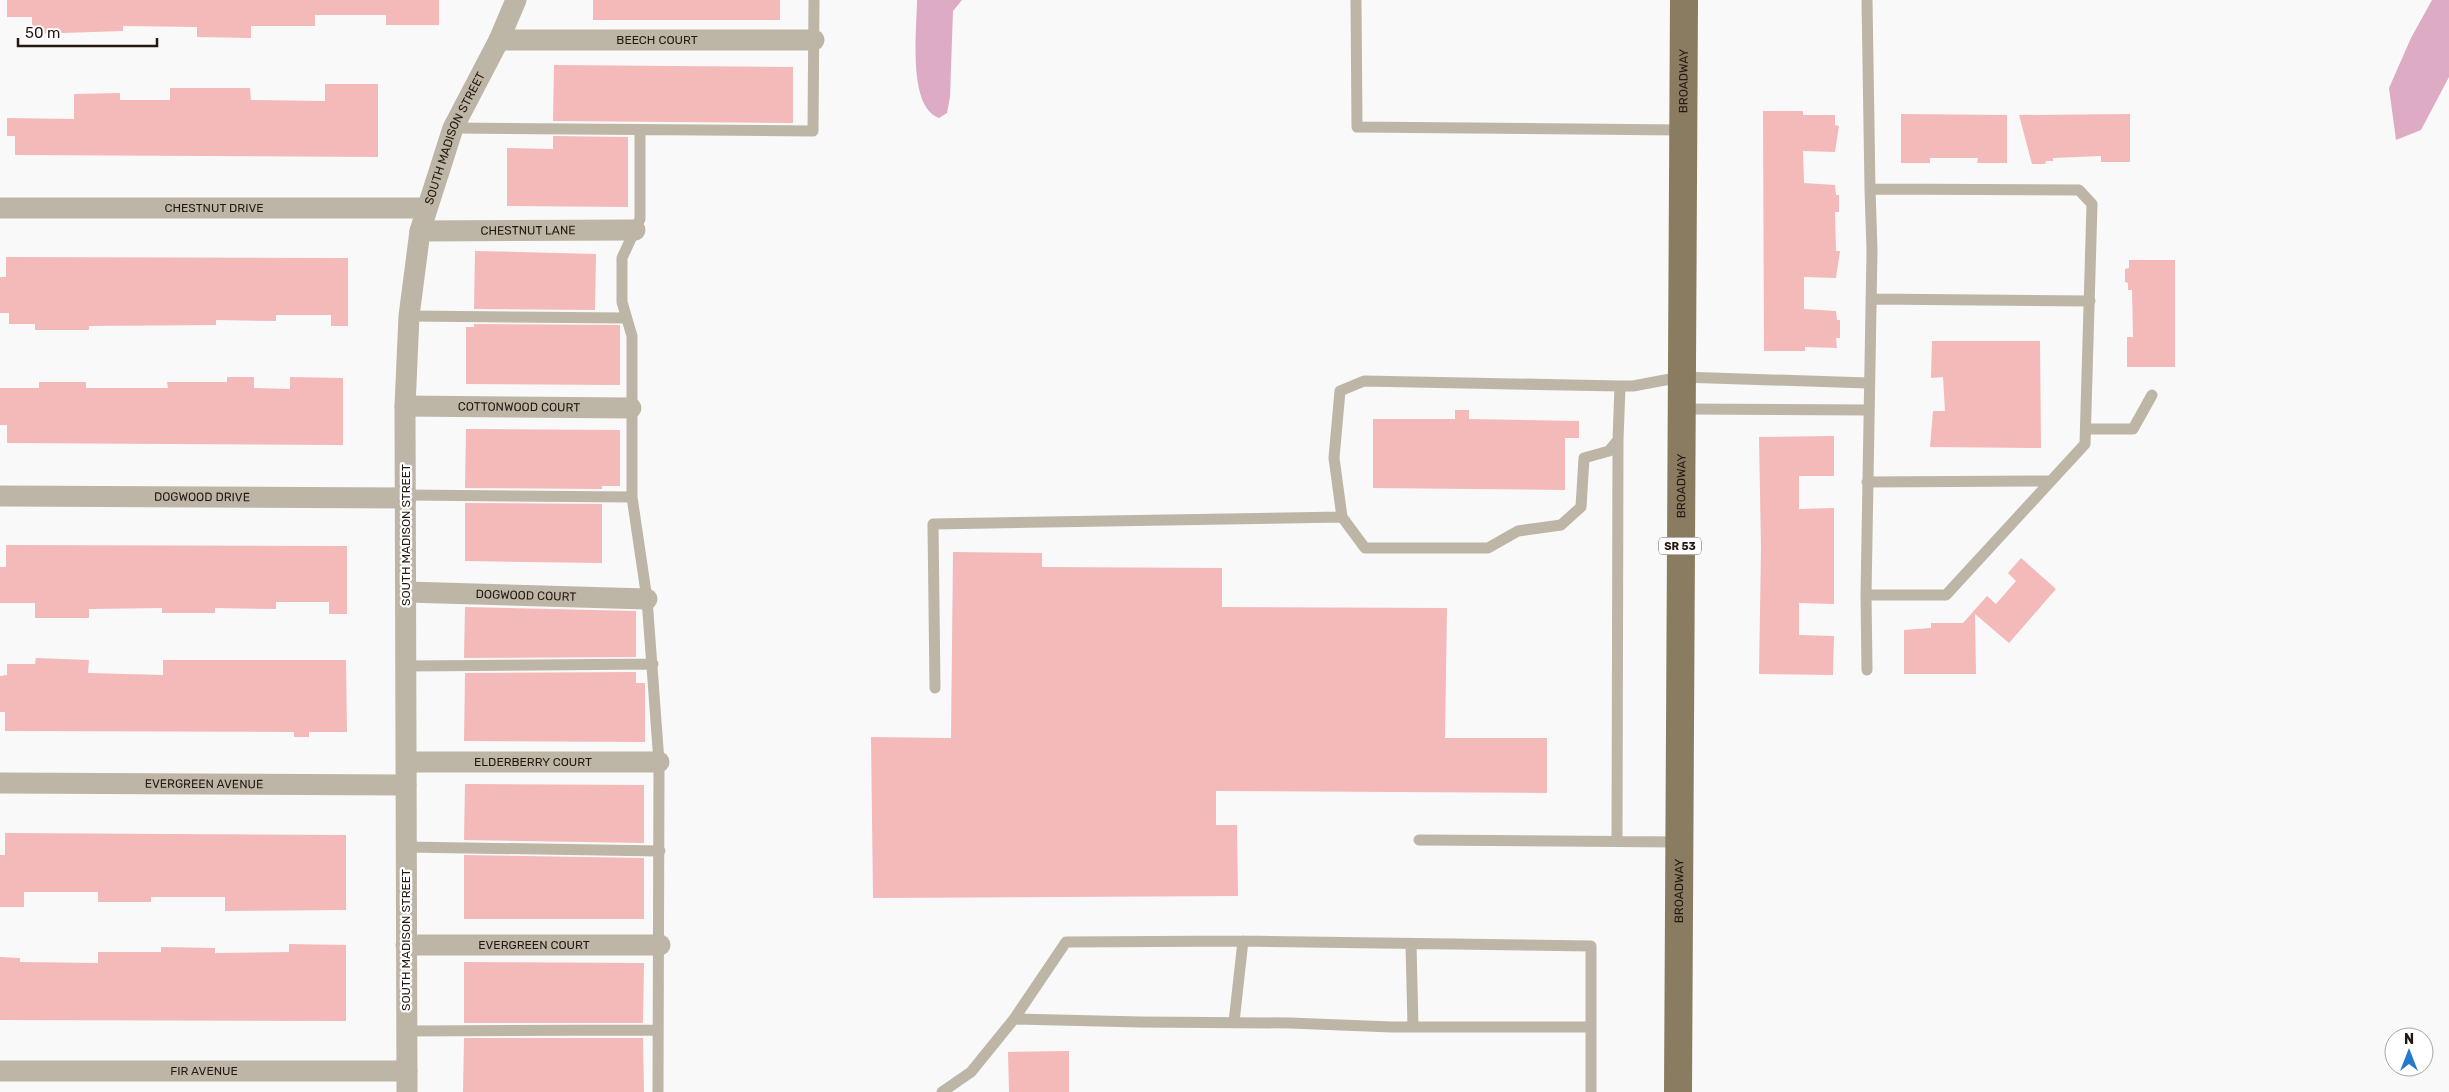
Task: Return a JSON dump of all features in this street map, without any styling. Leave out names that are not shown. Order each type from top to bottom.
[{"type":"main road","name":"BROADWAY","points":[[1678,1092],[1684,0]]},
{"type":"street","name":"SOUTH MADISON STREET","points":[[407,1082],[405,406],[409,316],[420,231],[453,128],[499,40],[516,0]]},
{"type":"street","name":"BEECH COURT","points":[[499,40],[814,40]]},
{"type":"street","name":"CHESTNUT DRIVE","points":[[0,208],[426,208]]},
{"type":"street","name":"CHESTNUT LANE","points":[[420,231],[635,230]]},
{"type":"street","name":"COTTONWOOD COURT","points":[[405,406],[631,408]]},
{"type":"street","name":"DOGWOOD DRIVE","points":[[0,496],[406,496]]},
{"type":"street","name":"DOGWOOD COURT","points":[[406,592],[647,599]]},
{"type":"street","name":"ELDERBERRY COURT","points":[[406,762],[659,762]]},
{"type":"street","name":"EVERGREEN AVENUE","points":[[0,784],[406,785]]},
{"type":"street","name":"EVERGREEN COURT","points":[[406,944],[660,945]]},
{"type":"street","name":"FIR AVENUE","points":[[0,1071],[407,1082]]},
{"type":"lane","points":[[453,128],[814,131],[814,0]]},
{"type":"lane","points":[[1356,0],[1357,127],[1682,130]]},
{"type":"lane","points":[[1866,670],[1868,383],[1871,300],[1867,0]]},
{"type":"lane","points":[[640,130],[640,219],[622,258],[622,302],[632,336],[632,497],[647,599],[654,664],[659,762],[660,945],[658,1092]]},
{"type":"lane","points":[[1866,595],[1946,595],[2085,444],[2092,204],[2079,190],[1870,189]]},
{"type":"lane","points":[[1871,300],[2090,301]]},
{"type":"lane","points":[[409,316],[626,318]]},
{"type":"lane","points":[[1618,440],[1609,451],[1584,458],[1581,507],[1561,525],[1518,531],[1488,548],[1365,548],[1342,517],[1334,458],[1340,391],[1364,381],[1634,386],[1681,377],[1868,383]]},
{"type":"lane","points":[[1616,841],[1618,440],[1620,386]]},
{"type":"lane","points":[[2086,429],[2133,429],[2152,395]]},
{"type":"lane","points":[[1681,410],[1868,410]]},
{"type":"lane","points":[[1867,482],[2051,481]]},
{"type":"lane","points":[[406,496],[632,497]]},
{"type":"lane","points":[[935,688],[933,524],[1342,517]]},
{"type":"lane","points":[[406,666],[654,664]]},
{"type":"lane","points":[[1419,840],[1679,842]]},
{"type":"lane","points":[[406,847],[660,851]]},
{"type":"lane","points":[[942,1092],[971,1072],[1014,1019],[1066,942],[1591,946],[1591,1092]]},
{"type":"lane","points":[[1234,1022],[1243,942]]},
{"type":"lane","points":[[1411,944],[1413,1027]]},
{"type":"lane","points":[[1014,1019],[1413,1027],[1591,1027]]},
{"type":"lane","points":[[406,1031],[658,1030]]},
{"type":"shaded area","points":[[917,0],[962,0],[953,11],[950,97],[947,113],[939,118],[929,111],[922,99],[918,83],[916,66]]},
{"type":"shaded area","points":[[2432,0],[2449,0],[2449,77],[2421,130],[2396,140],[2389,88],[2411,38]]},
{"type":"building","points":[[7,0],[439,0],[439,25],[386,25],[386,15],[315,15],[315,26],[251,26],[251,38],[197,37],[197,27],[123,26],[123,31],[32,34],[32,17],[7,17]]},
{"type":"building","points":[[593,0],[780,0],[780,20],[593,20]]},
{"type":"building","points":[[554,65],[793,67],[793,123],[553,121]]},
{"type":"building","points":[[325,84],[378,84],[378,157],[15,155],[15,136],[7,136],[7,118],[74,119],[74,94],[120,93],[120,100],[170,100],[170,88],[250,88],[251,100],[325,101]]},
{"type":"building","points":[[1763,111],[1803,111],[1803,115],[1835,115],[1835,125],[1839,126],[1835,152],[1803,151],[1804,183],[1835,185],[1836,195],[1839,195],[1839,212],[1835,212],[1836,251],[1840,251],[1836,278],[1804,277],[1804,309],[1836,311],[1837,320],[1840,320],[1840,338],[1836,338],[1837,348],[1805,347],[1805,351],[1764,351]]},
{"type":"building","points":[[1901,114],[2007,115],[2007,163],[1977,163],[1978,158],[1930,158],[1930,163],[1901,163]]},
{"type":"building","points":[[2130,114],[2130,162],[2101,162],[2101,156],[2053,158],[2053,161],[2046,161],[2045,164],[2032,164],[2019,115]]},
{"type":"building","points":[[553,136],[628,137],[628,207],[507,206],[507,148],[553,149]]},
{"type":"building","points":[[475,251],[596,254],[595,310],[474,309]]},
{"type":"building","points":[[6,257],[348,258],[348,326],[331,326],[331,315],[276,315],[276,321],[216,320],[216,325],[89,326],[89,330],[35,330],[35,324],[9,324],[9,313],[0,313],[0,277],[6,277]]},
{"type":"building","points":[[2129,260],[2175,260],[2175,367],[2127,367],[2127,337],[2133,337],[2132,290],[2128,290],[2128,283],[2125,282],[2125,269],[2129,268]]},
{"type":"building","points":[[474,324],[620,325],[620,385],[466,384],[466,327],[474,327]]},
{"type":"building","points":[[1932,341],[2040,341],[2041,448],[1930,447],[1933,411],[1945,411],[1943,377],[1931,378]]},
{"type":"building","points":[[227,377],[254,377],[254,388],[290,389],[290,377],[343,378],[343,445],[7,443],[7,425],[0,425],[0,388],[39,388],[39,382],[86,382],[86,388],[168,388],[167,382],[227,382]]},
{"type":"building","points":[[1455,410],[1469,410],[1469,419],[1579,421],[1579,438],[1565,438],[1565,490],[1373,488],[1373,419],[1455,419]]},
{"type":"building","points":[[466,429],[620,430],[620,486],[602,486],[602,489],[465,488]]},
{"type":"building","points":[[1834,436],[1834,476],[1799,476],[1799,509],[1834,508],[1834,604],[1799,603],[1799,635],[1834,636],[1833,675],[1759,674],[1761,548],[1759,437]]},
{"type":"building","points":[[465,503],[602,504],[602,563],[465,561]]},
{"type":"building","points":[[6,545],[347,546],[347,614],[329,614],[329,602],[276,602],[276,609],[215,608],[215,613],[162,613],[162,608],[89,609],[89,618],[35,618],[35,603],[0,603],[0,567],[6,567]]},
{"type":"building","points":[[953,552],[1042,553],[1042,567],[1222,568],[1222,607],[1447,608],[1445,738],[1547,738],[1547,793],[1216,791],[1216,825],[1237,825],[1238,896],[873,898],[871,737],[951,738]]},
{"type":"building","points":[[2021,558],[2056,589],[2009,643],[1975,614],[1976,674],[1904,674],[1904,630],[1931,628],[1931,623],[1963,623],[1987,596],[1996,604],[2016,581],[2008,573]]},
{"type":"building","points":[[465,607],[636,611],[636,657],[464,658]]},
{"type":"building","points":[[36,658],[89,660],[88,673],[163,675],[163,660],[346,660],[347,732],[309,732],[309,737],[294,737],[294,732],[5,731],[5,712],[0,712],[0,676],[7,675],[7,664],[35,664]]},
{"type":"building","points":[[636,672],[636,683],[645,683],[645,742],[464,741],[465,673]]},
{"type":"building","points":[[465,784],[644,785],[644,843],[464,840]]},
{"type":"building","points":[[5,833],[346,835],[346,910],[225,911],[225,897],[151,897],[151,902],[98,902],[98,892],[24,892],[24,907],[0,907],[0,855],[5,855]]},
{"type":"building","points":[[464,855],[644,858],[644,919],[464,919]]},
{"type":"building","points":[[289,944],[346,945],[346,1021],[0,1020],[0,957],[20,958],[20,962],[98,963],[98,952],[161,952],[161,947],[215,948],[215,953],[289,952]]},
{"type":"building","points":[[464,962],[644,963],[643,1023],[464,1023]]},
{"type":"building","points":[[464,1038],[643,1038],[644,1092],[463,1092]]},
{"type":"building","points":[[1069,1051],[1069,1092],[1009,1092],[1008,1052]]}]
